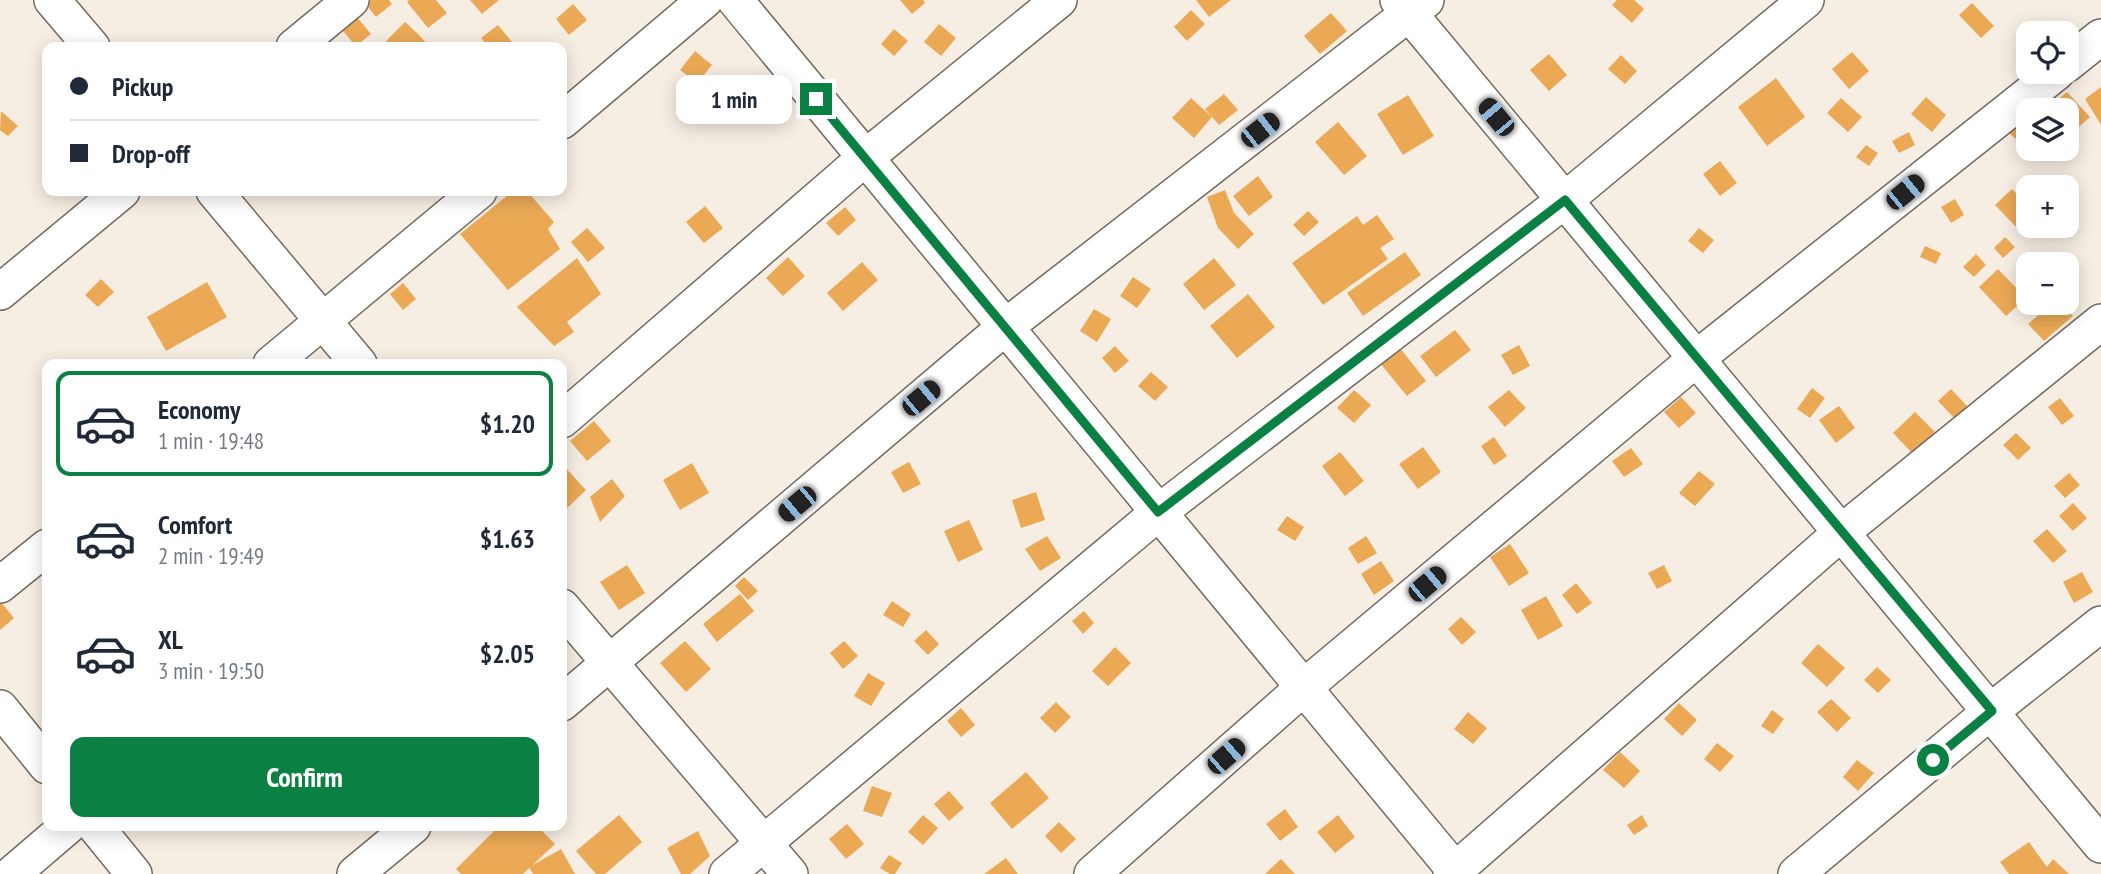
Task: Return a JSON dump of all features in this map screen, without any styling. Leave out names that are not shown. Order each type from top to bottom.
[{"type":"street","points":[[52,0],[88,42]]},
{"type":"street","points":[[300,42],[351,0]]},
{"type":"street","points":[[567,117],[705,0]]},
{"type":"street","points":[[735,0],[1455,873],[1842,532],[2101,322]]},
{"type":"street","points":[[567,416],[865,158],[1059,0]]},
{"type":"street","points":[[727,874],[1158,512],[1565,200],[1806,0]]},
{"type":"street","points":[[567,699],[1004,328],[1411,5],[1565,200],[2101,845]]},
{"type":"street","points":[[2079,54],[2101,37]]},
{"type":"street","points":[[1092,874],[1303,688],[1697,358],[2042,84]]},
{"type":"street","points":[[0,292],[116,196]]},
{"type":"street","points":[[218,196],[355,359]]},
{"type":"street","points":[[277,359],[473,196]]},
{"type":"street","points":[[0,585],[42,551]]},
{"type":"street","points":[[567,613],[790,874]]},
{"type":"street","points":[[1796,874],[2101,624]]},
{"type":"street","points":[[0,708],[42,760]]},
{"type":"street","points":[[12,874],[62,831]]},
{"type":"street","points":[[99,831],[134,874]]},
{"type":"street","points":[[355,874],[407,831]]},
{"type":"building","points":[[369,0],[389,0],[392,4],[376,17],[365,3]]},
{"type":"building","points":[[436,0],[447,13],[428,28],[407,2]]},
{"type":"building","points":[[470,0],[499,0],[482,14]]},
{"type":"building","points":[[900,0],[923,0],[925,3],[912,14]]},
{"type":"building","points":[[1196,0],[1231,0],[1209,17]]},
{"type":"building","points":[[1617,0],[1634,0],[1644,9],[1632,23],[1612,5]]},
{"type":"building","points":[[1972,3],[1994,26],[1981,38],[1959,15]]},
{"type":"building","points":[[573,4],[587,20],[569,35],[556,19]]},
{"type":"building","points":[[1191,10],[1205,24],[1187,41],[1174,27]]},
{"type":"building","points":[[1331,13],[1347,31],[1320,54],[1304,36]]},
{"type":"building","points":[[356,16],[371,34],[361,42],[352,42],[341,29]]},
{"type":"building","points":[[405,22],[425,42],[387,42]]},
{"type":"building","points":[[939,24],[956,38],[941,56],[924,42]]},
{"type":"building","points":[[498,25],[512,42],[484,42],[481,38]]},
{"type":"building","points":[[894,29],[908,41],[894,56],[881,44]]},
{"type":"building","points":[[695,51],[712,65],[697,83],[680,70]]},
{"type":"building","points":[[1852,52],[1869,71],[1849,89],[1832,69]]},
{"type":"building","points":[[1549,54],[1567,75],[1549,91],[1530,70]]},
{"type":"building","points":[[1621,55],[1637,71],[1625,84],[1608,69]]},
{"type":"building","points":[[1776,78],[1805,117],[1767,146],[1738,107]]},
{"type":"building","points":[[2101,87],[2101,125],[2085,99]]},
{"type":"building","points":[[2067,92],[2073,98],[2060,98]]},
{"type":"building","points":[[722,93],[733,108],[714,121],[704,106]]},
{"type":"building","points":[[1224,94],[1238,110],[1219,125],[1205,109]]},
{"type":"building","points":[[1408,95],[1434,136],[1403,155],[1377,114]]},
{"type":"building","points":[[1926,97],[1946,115],[1932,132],[1911,114]]},
{"type":"building","points":[[1191,98],[1212,117],[1194,138],[1172,118]]},
{"type":"building","points":[[1841,98],[1862,117],[1848,132],[1827,113]]},
{"type":"building","points":[[2079,105],[2090,117],[2079,127]]},
{"type":"building","points":[[1,111],[18,126],[8,136],[0,130]]},
{"type":"building","points":[[1338,122],[1367,156],[1344,175],[1315,142]]},
{"type":"building","points":[[2015,124],[2016,139],[2007,131]]},
{"type":"building","points":[[1909,132],[1915,145],[1899,153],[1892,141]]},
{"type":"building","points":[[1866,145],[1878,153],[1869,166],[1856,157]]},
{"type":"building","points":[[1720,161],[1737,183],[1720,196],[1703,174]]},
{"type":"building","points":[[1258,176],[1273,197],[1249,216],[1233,196]]},
{"type":"building","points":[[2012,189],[2016,193],[2016,227],[1995,205]]},
{"type":"building","points":[[1225,190],[1234,213],[1254,234],[1238,249],[1218,228],[1207,197]]},
{"type":"building","points":[[507,196],[531,196],[554,222],[548,229],[560,249],[508,290],[460,234]]},
{"type":"building","points":[[1955,199],[1964,215],[1951,223],[1941,207]]},
{"type":"building","points":[[705,206],[723,228],[704,243],[686,222]]},
{"type":"building","points":[[845,207],[856,220],[838,236],[826,223]]},
{"type":"building","points":[[1308,211],[1319,222],[1304,236],[1293,225]]},
{"type":"building","points":[[1377,215],[1394,239],[1380,248],[1388,259],[1323,305],[1292,263],[1357,216],[1363,225]]},
{"type":"building","points":[[587,228],[605,248],[588,262],[571,242]]},
{"type":"building","points":[[1699,228],[1714,240],[1703,253],[1688,241]]},
{"type":"building","points":[[2005,237],[2015,247],[2003,258],[1994,248]]},
{"type":"building","points":[[1925,246],[1941,253],[1936,264],[1920,257]]},
{"type":"building","points":[[1405,252],[1421,275],[1363,316],[1347,293]]},
{"type":"building","points":[[1976,254],[1986,265],[1974,277],[1963,267]]},
{"type":"building","points":[[788,257],[805,276],[783,296],[766,278]]},
{"type":"building","points":[[577,258],[601,294],[567,322],[574,332],[554,346],[517,307]]},
{"type":"building","points":[[1214,258],[1236,285],[1204,310],[1183,284]]},
{"type":"building","points":[[862,262],[878,280],[843,311],[827,293]]},
{"type":"building","points":[[1998,269],[2016,288],[2016,307],[2006,316],[1979,287]]},
{"type":"building","points":[[1133,277],[1151,289],[1137,308],[1120,296]]},
{"type":"building","points":[[101,279],[114,292],[98,307],[85,295]]},
{"type":"building","points":[[207,282],[227,317],[166,351],[147,317]]},
{"type":"building","points":[[403,283],[416,299],[403,310],[390,294]]},
{"type":"building","points":[[1248,294],[1275,327],[1237,358],[1210,326]]},
{"type":"building","points":[[1094,309],[1111,319],[1097,342],[1080,331]]},
{"type":"building","points":[[2038,315],[2073,316],[2044,341],[2028,324]]},
{"type":"building","points":[[1455,330],[1471,350],[1436,377],[1420,356]]},
{"type":"building","points":[[1519,345],[1530,366],[1513,375],[1501,355]]},
{"type":"building","points":[[1115,346],[1129,361],[1115,373],[1102,358]]},
{"type":"building","points":[[1400,348],[1426,381],[1407,396],[1380,363]]},
{"type":"building","points":[[1151,372],[1168,387],[1155,401],[1138,386]]},
{"type":"building","points":[[1812,388],[1825,398],[1810,418],[1797,409]]},
{"type":"building","points":[[1951,389],[1969,408],[1956,420],[1938,401]]},
{"type":"building","points":[[1354,390],[1371,405],[1354,423],[1337,408]]},
{"type":"building","points":[[1509,390],[1526,408],[1505,427],[1488,407]]},
{"type":"building","points":[[1681,397],[1696,413],[1679,428],[1664,412]]},
{"type":"building","points":[[2060,398],[2074,416],[2062,425],[2048,407]]},
{"type":"building","points":[[1839,406],[1855,428],[1836,443],[1819,420]]},
{"type":"building","points":[[1915,412],[1935,432],[1913,454],[1893,433]]},
{"type":"building","points":[[594,421],[611,441],[587,461],[570,441]]},
{"type":"building","points":[[2016,433],[2031,448],[2018,460],[2003,445]]},
{"type":"building","points":[[1494,437],[1507,456],[1494,465],[1481,446]]},
{"type":"building","points":[[1423,447],[1441,472],[1418,489],[1399,464]]},
{"type":"building","points":[[1631,448],[1643,464],[1624,477],[1612,461]]},
{"type":"building","points":[[1340,452],[1364,481],[1345,496],[1322,466]]},
{"type":"building","points":[[909,462],[921,484],[903,493],[891,472]]},
{"type":"building","points":[[692,463],[709,493],[680,510],[663,480]]},
{"type":"building","points":[[567,469],[586,490],[567,508]]},
{"type":"building","points":[[1699,471],[1715,484],[1695,506],[1679,493]]},
{"type":"building","points":[[2069,473],[2080,485],[2065,498],[2054,486]]},
{"type":"building","points":[[612,479],[625,496],[600,522],[590,497]]},
{"type":"building","points":[[1036,492],[1045,520],[1021,528],[1012,500]]},
{"type":"building","points":[[2073,503],[2087,518],[2073,531],[2059,516]]},
{"type":"building","points":[[1287,516],[1304,527],[1295,541],[1277,530]]},
{"type":"building","points":[[969,520],[983,550],[958,562],[944,531]]},
{"type":"building","points":[[2047,529],[2067,551],[2053,563],[2033,541]]},
{"type":"building","points":[[1047,536],[1061,558],[1040,571],[1025,549]]},
{"type":"building","points":[[1366,536],[1377,553],[1358,564],[1348,548]]},
{"type":"building","points":[[1510,544],[1529,573],[1509,586],[1490,557]]},
{"type":"building","points":[[1381,561],[1394,581],[1374,595],[1361,574]]},
{"type":"building","points":[[627,565],[645,593],[619,610],[600,582]]},
{"type":"building","points":[[1664,565],[1672,581],[1657,589],[1648,573]]},
{"type":"building","points":[[2082,572],[2093,592],[2074,603],[2063,582]]},
{"type":"building","points":[[744,577],[758,591],[748,600],[735,586]]},
{"type":"building","points":[[1576,583],[1592,603],[1577,614],[1562,595]]},
{"type":"building","points":[[740,594],[754,611],[717,642],[703,624]]},
{"type":"building","points":[[1546,596],[1563,626],[1538,640],[1521,610]]},
{"type":"building","points":[[0,601],[14,618],[0,630]]},
{"type":"building","points":[[892,601],[911,614],[903,627],[883,615]]},
{"type":"building","points":[[1084,611],[1094,623],[1083,634],[1072,621]]},
{"type":"building","points":[[1461,617],[1476,632],[1462,645],[1448,629]]},
{"type":"building","points":[[926,630],[939,644],[928,655],[914,641]]},
{"type":"building","points":[[685,641],[711,669],[686,692],[660,663]]},
{"type":"building","points":[[844,641],[858,656],[843,669],[830,653]]},
{"type":"building","points":[[1818,644],[1845,668],[1827,687],[1801,663]]},
{"type":"building","points":[[1115,647],[1131,663],[1108,686],[1092,671]]},
{"type":"building","points":[[1877,667],[1891,680],[1878,693],[1864,680]]},
{"type":"building","points":[[868,673],[885,683],[871,706],[854,696]]},
{"type":"building","points":[[1831,699],[1851,718],[1837,732],[1817,712]]},
{"type":"building","points":[[1056,702],[1071,717],[1055,733],[1040,718]]},
{"type":"building","points":[[1679,703],[1697,720],[1682,736],[1664,719]]},
{"type":"building","points":[[961,708],[975,725],[961,737],[947,721]]},
{"type":"building","points":[[1772,710],[1784,719],[1773,734],[1761,726]]},
{"type":"building","points":[[1468,712],[1487,728],[1473,744],[1454,729]]},
{"type":"building","points":[[1717,743],[1734,756],[1720,772],[1704,759]]},
{"type":"building","points":[[1620,752],[1640,771],[1624,788],[1603,770]]},
{"type":"building","points":[[1857,760],[1874,773],[1858,791],[1843,777]]},
{"type":"building","points":[[1026,772],[1049,798],[1012,829],[990,803]]},
{"type":"building","points":[[872,786],[892,793],[882,817],[863,811]]},
{"type":"building","points":[[949,791],[964,808],[949,821],[934,804]]},
{"type":"building","points":[[1285,809],[1298,827],[1280,841],[1266,824]]},
{"type":"building","points":[[619,815],[642,842],[605,874],[596,874],[576,851]]},
{"type":"building","points":[[923,815],[938,828],[923,845],[908,832]]},
{"type":"building","points":[[1338,815],[1355,837],[1335,853],[1317,832]]},
{"type":"building","points":[[1642,815],[1648,826],[1634,835],[1627,825]]},
{"type":"building","points":[[1059,822],[1076,839],[1061,853],[1045,836]]},
{"type":"building","points":[[847,824],[864,844],[846,859],[829,839]]},
{"type":"building","points":[[494,831],[542,831],[555,844],[523,874],[461,874],[456,869]]},
{"type":"building","points":[[698,831],[710,856],[690,874],[681,874],[667,848]]},
{"type":"building","points":[[2029,842],[2047,867],[2053,859],[2069,874],[2009,874],[2000,862]]},
{"type":"building","points":[[561,849],[575,874],[533,874],[529,867]]},
{"type":"building","points":[[889,855],[902,863],[895,874],[880,868]]},
{"type":"building","points":[[1006,858],[1018,874],[984,874]]},
{"type":"building","points":[[1281,859],[1295,874],[1265,874]]},
{"type":"route","points":[[816,99],[1158,512],[1565,200],[1992,711],[1933,760]]}]
